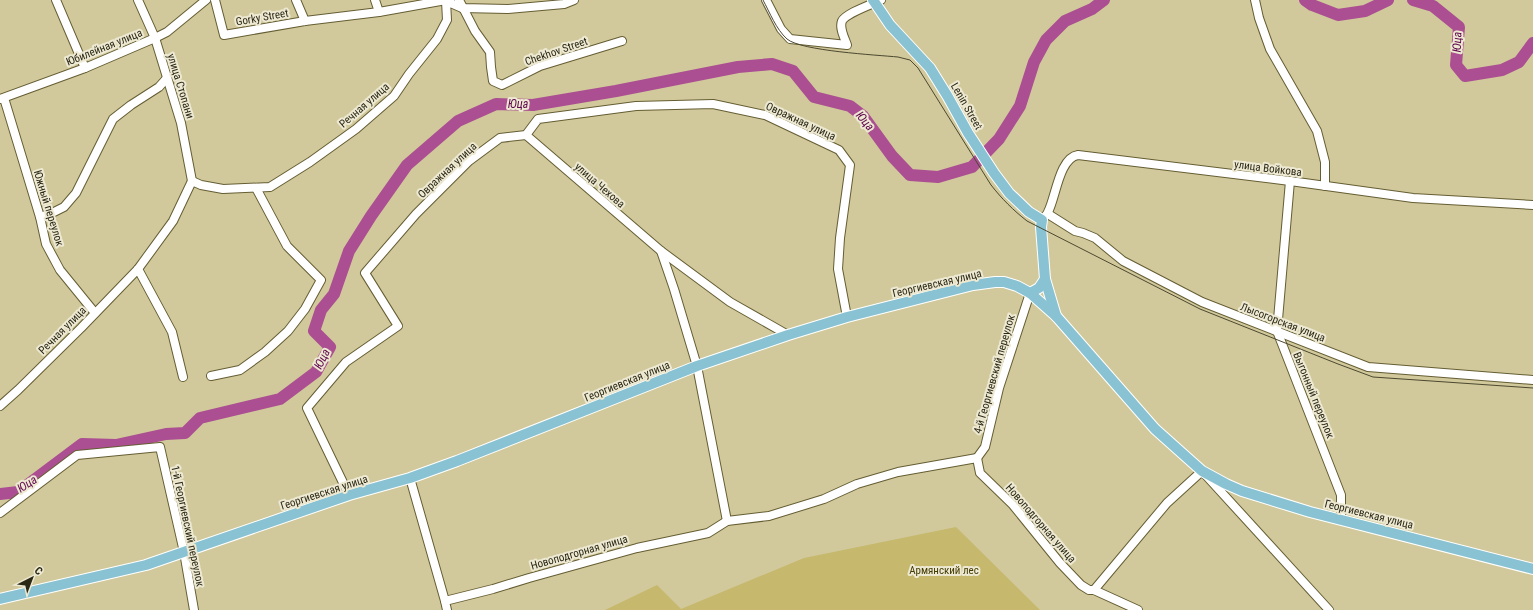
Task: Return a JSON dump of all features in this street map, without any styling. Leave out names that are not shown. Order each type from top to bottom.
[{"type":"main road","name":"Lenin Street","points":[[876,1],[890,25],[930,68],[968,133],[1009,193],[1029,212],[1045,217]]},
{"type":"main road","points":[[1045,217],[1041,227],[1045,278],[1056,316]]},
{"type":"main road","points":[[1030,294],[1038,288],[1045,278]]},
{"type":"main road","name":"Георгиевская улица","points":[[0,599],[146,564],[349,495],[410,478],[457,461],[697,366],[788,334],[847,317],[973,285],[995,282],[1009,283],[1030,294],[1056,316],[1155,430],[1202,471],[1242,491],[1310,512],[1533,569]]},
{"type":"street","points":[[56,0],[85,68]]},
{"type":"street","name":"улица Стопани","points":[[138,0],[155,38],[181,123],[192,181]]},
{"type":"street","name":"Юбилейная улица","points":[[2,98],[85,68],[155,38],[167,32],[206,0]]},
{"type":"street","name":"Gorky Street","points":[[215,0],[224,35],[305,21],[380,12],[446,0]]},
{"type":"street","points":[[296,0],[305,21]]},
{"type":"street","points":[[375,0],[380,12]]},
{"type":"street","points":[[446,0],[462,8],[508,9],[564,4],[574,0]]},
{"type":"street","name":"Речная улица","points":[[0,406],[18,390],[138,269],[173,221],[192,181],[201,185],[224,188],[270,187],[310,162],[356,129],[394,96],[437,38],[447,20],[446,0]]},
{"type":"street","name":"Chekhov Street","points":[[459,0],[462,8],[490,52],[493,81],[502,85],[540,66],[622,41]]},
{"type":"street","points":[[766,0],[781,29],[790,39],[847,45],[841,29],[842,21],[846,16],[876,1]]},
{"type":"street","points":[[1255,0],[1270,49],[1316,131],[1325,162],[1325,186]]},
{"type":"street","points":[[40,217],[64,207],[76,193],[113,119],[159,86],[167,78]]},
{"type":"street","name":"Южный переулок","points":[[2,98],[40,217],[46,244],[60,270],[95,313]]},
{"type":"street","name":"Овражная улица","points":[[349,495],[307,408],[346,362],[398,326],[365,273],[416,214],[469,161],[500,138],[526,135],[538,118],[636,106],[713,104],[765,115],[839,150],[850,165],[840,238],[838,269],[847,317]]},
{"type":"street","name":"улица Чехова","points":[[526,135],[661,251],[730,302],[788,334]]},
{"type":"street","name":"улица Войкова","points":[[1045,217],[1066,162],[1072,156],[1078,155],[1290,181],[1413,198],[1533,205]]},
{"type":"street","name":"Выгонный переулок","points":[[1290,181],[1277,331],[1341,495],[1341,519]]},
{"type":"street","points":[[211,376],[240,370],[265,352],[288,331],[305,309],[321,280],[287,246],[256,188]]},
{"type":"street","name":"Лысогорская улица","points":[[1045,217],[1075,231],[1095,238],[1124,261],[1202,302],[1368,367],[1533,380]]},
{"type":"street","name":"улица Чехова","points":[[661,251],[674,288],[697,366]]},
{"type":"street","points":[[138,269],[172,332],[183,377]]},
{"type":"street","name":"4-й Георгиевский переулок","points":[[977,458],[985,447],[1000,388],[1030,294]]},
{"type":"street","points":[[697,366],[727,521]]},
{"type":"street","name":"1-й Георгиевский переулок","points":[[0,514],[77,455],[160,447],[184,552],[194,610]]},
{"type":"street","name":"Новоподгорная улица","points":[[445,601],[638,548],[708,532],[727,521],[770,516],[824,499],[856,484],[898,472],[977,458],[980,473],[1012,505],[1060,563],[1081,585],[1089,590],[1094,590],[1138,610]]},
{"type":"street","points":[[1094,590],[1168,503],[1202,471]]},
{"type":"street","name":"Георгиевская улица","points":[[1202,471],[1329,610]]},
{"type":"street","points":[[410,478],[445,601],[446,610]]},
{"type":"green space","name":"Армянский лес","points":[[956,527],[1040,610],[605,610],[657,585],[681,609],[804,558]]},
{"type":"waterway","name":"Юца","points":[[0,494],[18,492],[82,444],[116,445],[166,434],[185,433],[200,418],[280,399],[316,372],[330,347],[314,331],[321,310],[334,294],[349,251],[371,216],[407,165],[458,121],[496,104],[533,105],[616,91],[738,67],[772,64],[793,71],[814,97],[850,106],[863,116],[892,156],[910,175],[938,177],[972,167],[999,139],[1020,106],[1034,62],[1046,40],[1065,21],[1092,9],[1104,0]]},
{"type":"waterway","name":"Юца","points":[[1305,0],[1312,5],[1338,15],[1365,11],[1388,0]]},
{"type":"waterway","name":"Юца","points":[[1413,0],[1433,6],[1459,27],[1456,65],[1465,76],[1502,70],[1519,62],[1533,43]]},
{"type":"tram line","points":[[763,0],[780,31],[787,39],[795,43],[807,47],[857,54],[898,57],[910,60],[918,68],[991,185],[1017,213],[1027,221],[1200,309],[1373,377],[1533,388]]}]
